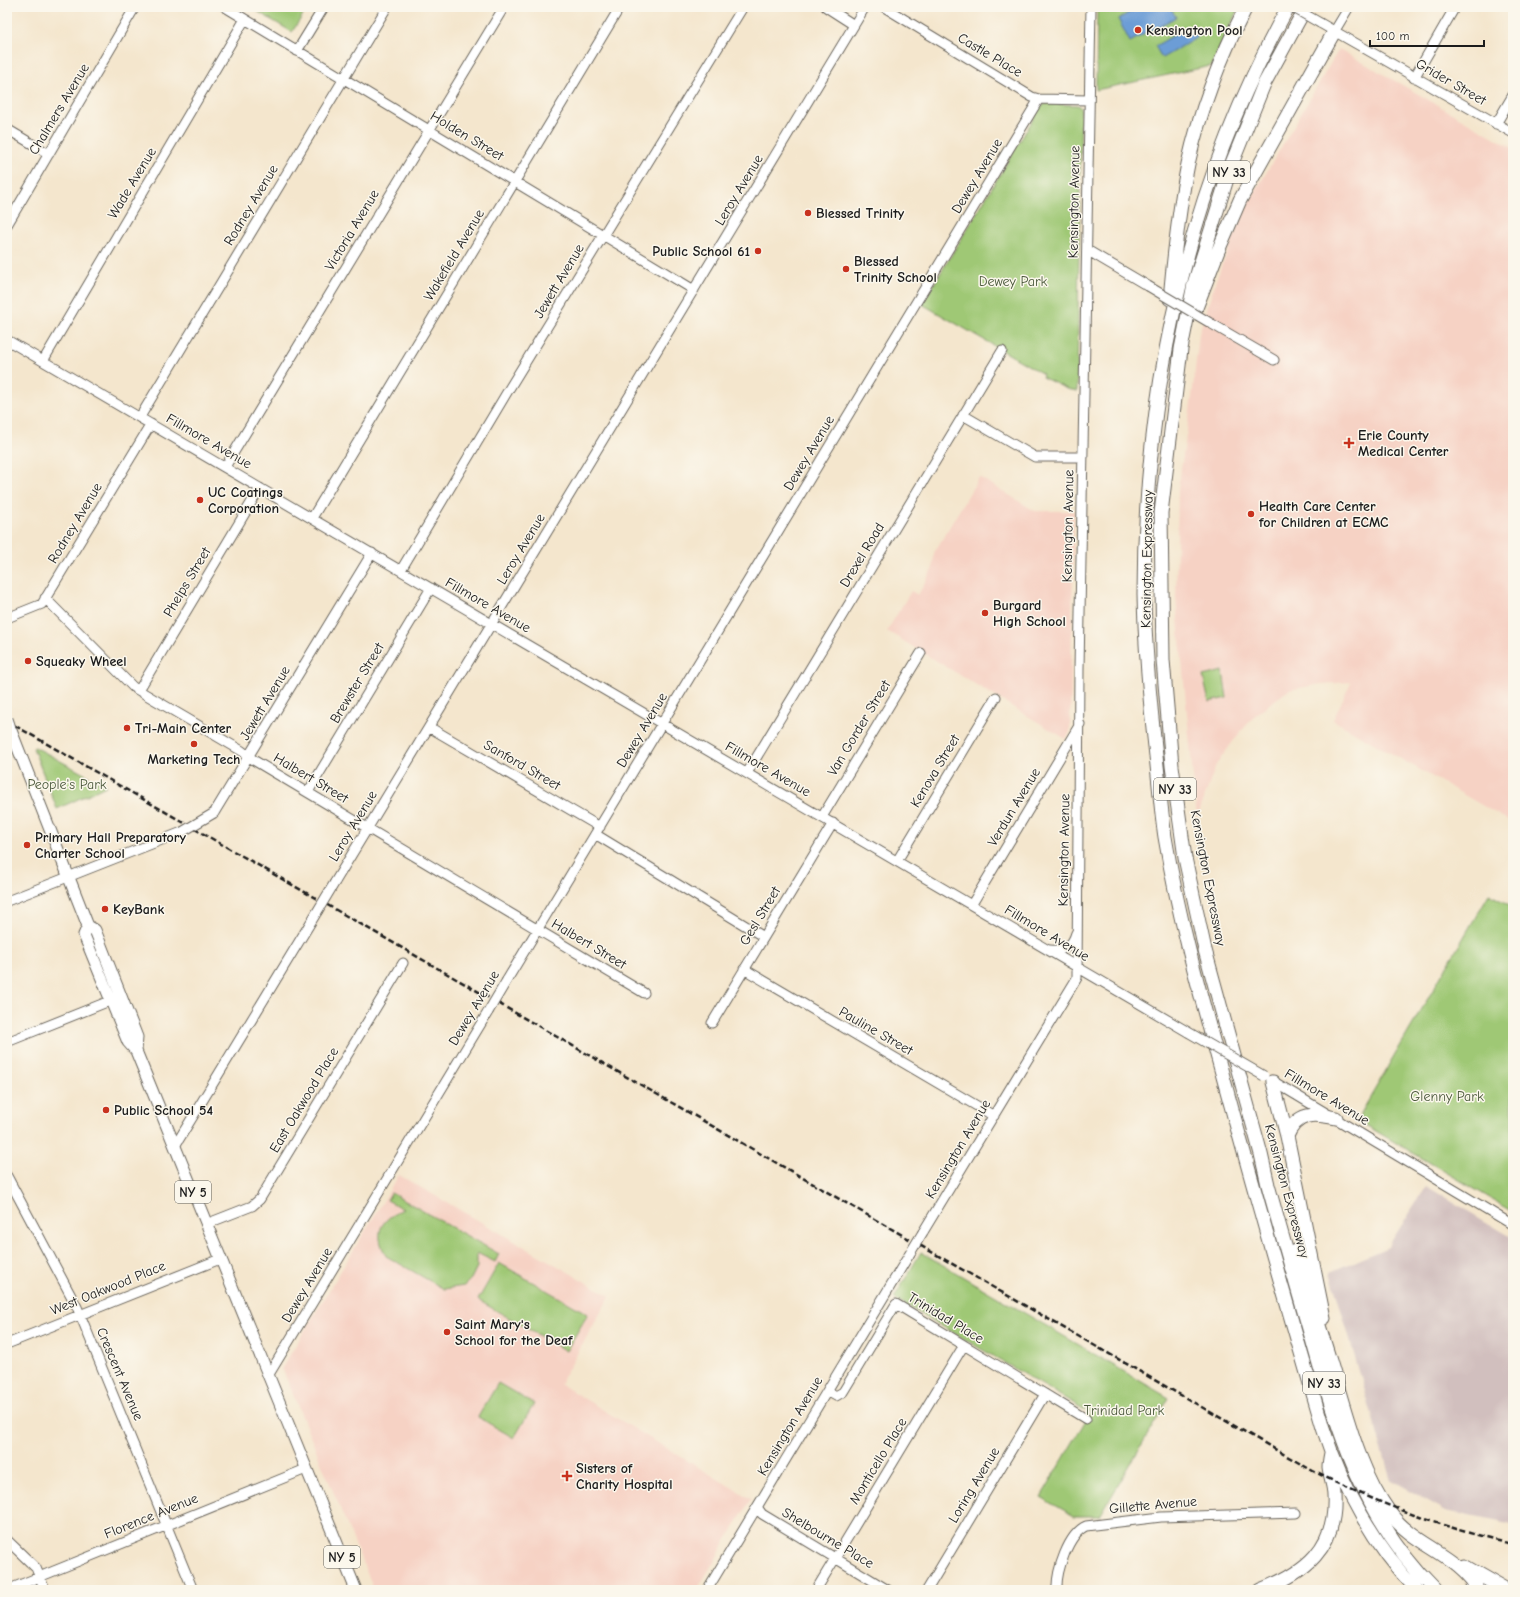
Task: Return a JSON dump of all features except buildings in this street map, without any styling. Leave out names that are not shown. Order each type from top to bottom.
[{"type":"highway","points":[[1165,347],[1175,246],[1188,164],[1201,117],[1218,71],[1246,7]]},
{"type":"highway","name":"Kensington Expressway","points":[[1288,7],[1266,47],[1245,92],[1208,186],[1192,238],[1165,347],[1154,420],[1146,517],[1144,597],[1149,694],[1165,834],[1190,960],[1290,1314],[1331,1452],[1350,1494],[1366,1522],[1390,1557],[1417,1590]]},
{"type":"highway","name":"Kensington Expressway","points":[[1306,7],[1264,84],[1232,163],[1194,284],[1181,349],[1161,513],[1163,660],[1172,766],[1185,858],[1205,950],[1261,1154],[1268,1185],[1329,1399],[1347,1454],[1370,1504],[1411,1563],[1435,1590]]},
{"type":"highway","points":[[1181,349],[1218,251],[1240,200],[1334,32]]},
{"type":"highway","points":[[1268,1079],[1287,1136],[1324,1318],[1335,1361],[1334,1376]]},
{"type":"highway","points":[[1287,1136],[1293,1124],[1303,1118],[1320,1115],[1336,1118]]},
{"type":"highway","points":[[1261,1154],[1274,1183],[1334,1376],[1362,1461],[1373,1486],[1390,1513],[1414,1537],[1456,1563],[1468,1568],[1506,1590]]},
{"type":"highway","points":[[1260,1590],[1292,1576],[1304,1568],[1313,1559],[1328,1536],[1334,1510],[1333,1487],[1329,1468],[1331,1452]]},
{"type":"highway","points":[[1456,1563],[1472,1580],[1478,1590]]},
{"type":"main road","name":"NY 5","points":[[9,727],[88,926],[95,930],[122,997],[137,1037],[136,1051]]},
{"type":"main road","name":"NY 5","points":[[88,926],[84,935],[128,1042],[136,1051],[356,1590]]},
{"type":"street","name":"Chalmers Avenue","points":[[7,225],[135,7]]},
{"type":"street","name":"Holden Street","points":[[224,7],[694,290]]},
{"type":"street","points":[[297,51],[324,7]]},
{"type":"street","name":"Rodney Avenue","points":[[140,417],[387,7]]},
{"type":"street","name":"Victoria Avenue","points":[[225,467],[504,7]]},
{"type":"street","name":"Wakefield Avenue","points":[[312,518],[516,182],[620,7]]},
{"type":"street","name":"Jewett Avenue","points":[[401,570],[743,7]]},
{"type":"street","points":[[826,7],[854,25]]},
{"type":"street","name":"Leroy Avenue","points":[[175,1146],[865,7]]},
{"type":"street","name":"Castle Place","points":[[884,7],[1019,90],[1040,99],[1089,100]]},
{"type":"street","name":"Kensington Avenue","points":[[707,1590],[1077,978],[1083,457],[1091,7]]},
{"type":"street","name":"Grider Street","points":[[1292,7],[1414,78],[1513,133]]},
{"type":"street","points":[[1334,32],[1349,7]]},
{"type":"street","points":[[1414,78],[1455,7]]},
{"type":"street","name":"Wade Avenue","points":[[43,361],[245,19]]},
{"type":"street","points":[[1496,124],[1513,95]]},
{"type":"street","name":"Dewey Avenue","points":[[268,1376],[1040,99]]},
{"type":"street","points":[[7,129],[49,154]]},
{"type":"street","points":[[1087,250],[1274,360]]},
{"type":"street","name":"Fillmore Avenue","points":[[7,340],[972,904],[1336,1118],[1513,1225]]},
{"type":"street","name":"Drexel Road","points":[[747,773],[1002,351]]},
{"type":"street","points":[[964,415],[1034,457],[1083,457]]},
{"type":"street","name":"Rodney Avenue","points":[[7,618],[42,604],[150,424]]},
{"type":"street","name":"Phelps Street","points":[[139,690],[260,488]]},
{"type":"street","name":"Jewett Avenue","points":[[7,901],[182,832],[214,813],[372,553]]},
{"type":"street","name":"Brewster Street","points":[[308,792],[431,588]]},
{"type":"street","name":"Halbert Street","points":[[45,598],[133,687],[644,993]]},
{"type":"street","name":"Van Gorder Street","points":[[822,817],[921,653]]},
{"type":"street","name":"Kenova Street","points":[[897,861],[996,697]]},
{"type":"street","name":"Verdun Avenue","points":[[972,904],[1080,723]]},
{"type":"street","name":"Sanford Street","points":[[429,728],[598,831],[764,937]]},
{"type":"street","name":"Gesl Street","points":[[712,1023],[833,823]]},
{"type":"street","points":[[1049,950],[1059,951],[1074,941],[1078,925]]},
{"type":"street","name":"East Oakwood Place","points":[[206,1224],[252,1206],[260,1199],[403,963]]},
{"type":"street","name":"Pauline Street","points":[[744,969],[994,1116]]},
{"type":"street","points":[[7,1042],[122,997]]},
{"type":"street","name":"Crescent Avenue","points":[[7,1176],[80,1314],[193,1590]]},
{"type":"street","name":"West Oakwood Place","points":[[7,1344],[220,1259]]},
{"type":"street","name":"Trinidad Place","points":[[827,1391],[836,1396],[843,1392],[896,1304],[1086,1419]]},
{"type":"street","name":"Monticello Place","points":[[816,1590],[964,1345]]},
{"type":"street","name":"Loring Avenue","points":[[928,1590],[1045,1394]]},
{"type":"street","name":"Florence Avenue","points":[[7,1590],[306,1469]]},
{"type":"street","name":"Shelbourne Place","points":[[757,1507],[762,1514],[888,1590]]},
{"type":"street","name":"Gillette Avenue","points":[[1057,1590],[1057,1574],[1060,1565],[1080,1528],[1086,1526],[1161,1517],[1296,1512]]},
{"type":"street","points":[[7,1540],[36,1568],[45,1590]]},
{"type":"shaded area","name":"Erie County Medical Center","points":[[1339,49],[1513,148],[1513,823],[1333,720],[1351,682],[1321,684],[1289,690],[1258,712],[1237,736],[1216,765],[1197,818],[1176,598],[1178,489],[1192,397],[1199,334],[1216,280],[1246,207]]},
{"type":"shaded area","name":"Burgard High School","points":[[979,477],[1035,511],[1074,511],[1070,732],[1066,739],[887,631],[911,591],[918,595],[933,568],[934,553]]},
{"type":"shaded area","points":[[399,1175],[610,1296],[560,1384],[751,1499],[697,1590],[374,1590],[282,1368]]},
{"type":"shaded area","points":[[1426,1186],[1513,1238],[1513,1525],[1446,1511],[1391,1480],[1330,1272],[1388,1247]]},
{"type":"green space","points":[[250,7],[308,7],[292,32]]},
{"type":"green space","name":"Kensington Pool","points":[[1097,7],[1239,7],[1211,66],[1096,90]]},
{"type":"green space","name":"Dewey Park","points":[[1045,104],[1078,105],[1081,109],[1077,391],[1067,389],[1042,377],[1043,374],[922,304],[1041,106]]},
{"type":"green space","points":[[1223,671],[1227,698],[1209,702],[1203,676]]},
{"type":"green space","name":"People's Park","points":[[35,747],[106,786],[57,809],[33,748]]},
{"type":"green space","name":"Glenny Park","points":[[1489,894],[1513,907],[1512,1211],[1357,1120]]},
{"type":"green space","points":[[391,1193],[499,1254],[495,1262],[477,1253],[477,1267],[471,1279],[464,1286],[444,1289],[386,1256],[380,1240],[381,1227],[389,1217],[403,1209],[387,1200]]},
{"type":"green space","name":"Trinidad Park","points":[[921,1252],[1169,1398],[1100,1516],[1074,1516],[1041,1497],[1090,1413],[894,1298]]},
{"type":"green space","points":[[499,1263],[588,1314],[566,1351],[478,1300]]},
{"type":"green space","points":[[498,1383],[534,1404],[514,1438],[478,1417]]},
{"type":"water","name":"Kensington Pool","points":[[1139,7],[1170,7],[1176,17],[1130,42],[1118,19]]},
{"type":"water","name":"Kensington Pool","points":[[1192,25],[1198,37],[1162,58],[1155,46]]},
{"type":"railway","points":[[7,721],[1313,1471],[1361,1494],[1411,1514],[1436,1523],[1513,1543]]},
{"type":"place","name":"Kensington Pool","points":[[1138,30]]},
{"type":"place","name":"Blessed Trinity","points":[[808,213]]},
{"type":"place","name":"Public School 61","points":[[758,251]]},
{"type":"place","name":"Blessed Trinity School","points":[[846,269]]},
{"type":"place","name":"Erie County Medical Center","points":[[1349,443]]},
{"type":"place","name":"UC Coatings Corporation","points":[[200,500]]},
{"type":"place","name":"Health Care Center for Children at ECMC","points":[[1251,514]]},
{"type":"place","name":"Burgard High School","points":[[985,613]]},
{"type":"place","name":"Squeaky Wheel","points":[[28,661]]},
{"type":"place","name":"Tri-Main Center","points":[[127,728]]},
{"type":"place","name":"Marketing Tech","points":[[194,744]]},
{"type":"place","name":"Primary Hall Preparatory Charter School","points":[[27,845]]},
{"type":"place","name":"KeyBank","points":[[105,909]]},
{"type":"place","name":"Public School 54","points":[[106,1110]]},
{"type":"place","name":"Saint Mary's School for the Deaf","points":[[447,1332]]},
{"type":"place","name":"Sisters of Charity Hospital","points":[[567,1476]]}]
